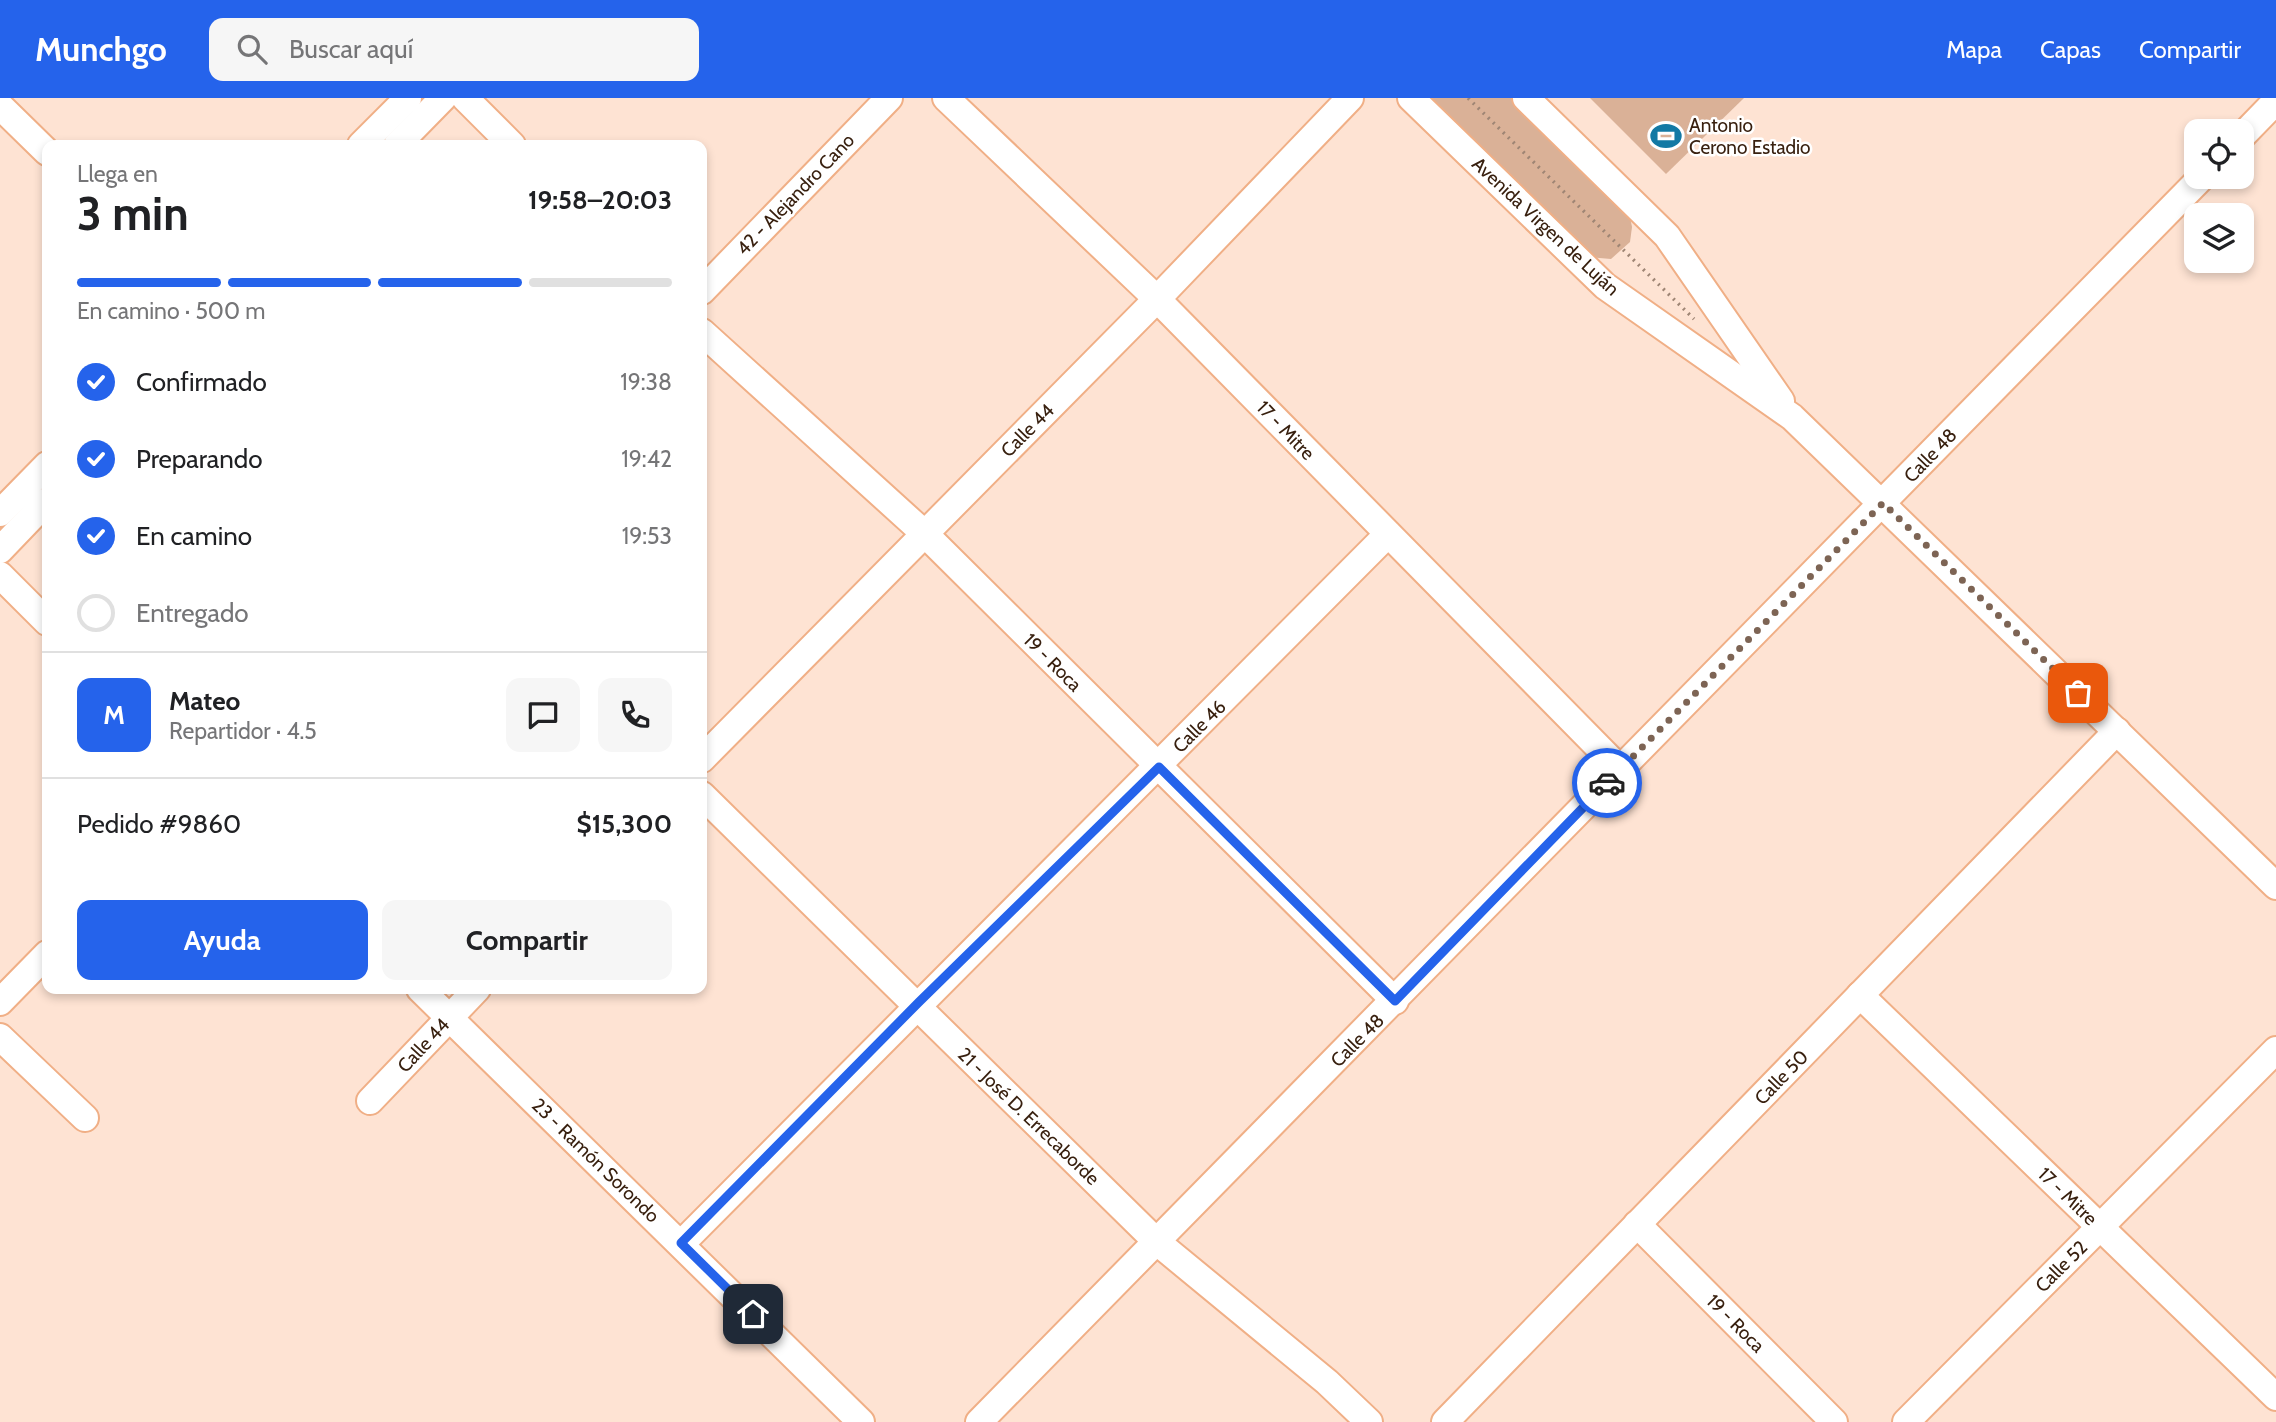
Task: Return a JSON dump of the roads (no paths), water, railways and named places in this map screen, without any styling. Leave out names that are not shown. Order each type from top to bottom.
[{"type":"street","points":[[366,140],[408,98]]},
{"type":"street","points":[[402,140],[443,98]]},
{"type":"street","points":[[465,98],[507,140]]},
{"type":"street","name":"42 - Alejandro Cano","points":[[707,286],[889,98]]},
{"type":"street","name":"17 - Mitre","points":[[946,98],[1157,299],[1620,769]]},
{"type":"street","name":"Calle 44","points":[[707,754],[1157,299],[1350,98]]},
{"type":"street","name":"Avenida Virgen de Luján","points":[[1411,98],[1605,286],[1792,417],[2276,886]]},
{"type":"street","name":"Avenida Virgen de Luján","points":[[1526,98],[1667,236],[1792,417]]},
{"type":"street","points":[[2254,124],[2276,102]]},
{"type":"street","points":[[0,106],[42,147]]},
{"type":"street","name":"Calle 48","points":[[979,1422],[2190,189]]},
{"type":"street","name":"19 - Roca","points":[[707,337],[925,534],[1395,1001]]},
{"type":"street","points":[[0,513],[42,470]]},
{"type":"street","points":[[0,550],[42,506]]},
{"type":"street","name":"Calle 46","points":[[681,1243],[916,1005],[1159,767],[1388,534]]},
{"type":"street","points":[[0,575],[42,617]]},
{"type":"street","name":"Calle 50","points":[[1445,1422],[2117,731]]},
{"type":"street","name":"21 - José D. Errecaborde","points":[[707,800],[1157,1242],[1327,1381],[1369,1422]]},
{"type":"street","points":[[0,1002],[42,959]]},
{"type":"street","name":"23 - Ramón Sorondo","points":[[425,994],[861,1422]]},
{"type":"street","name":"Calle 44","points":[[370,1101],[472,994]]},
{"type":"street","name":"17 - Mitre","points":[[1860,995],[2276,1397]]},
{"type":"street","points":[[0,1037],[85,1118]]},
{"type":"street","name":"Calle 52","points":[[1906,1422],[2276,1050]]},
{"type":"street","name":"19 - Roca","points":[[1637,1224],[1834,1422]]},
{"type":"place","name":"Antonio Cerono Estadio","points":[[1666,136]]}]
